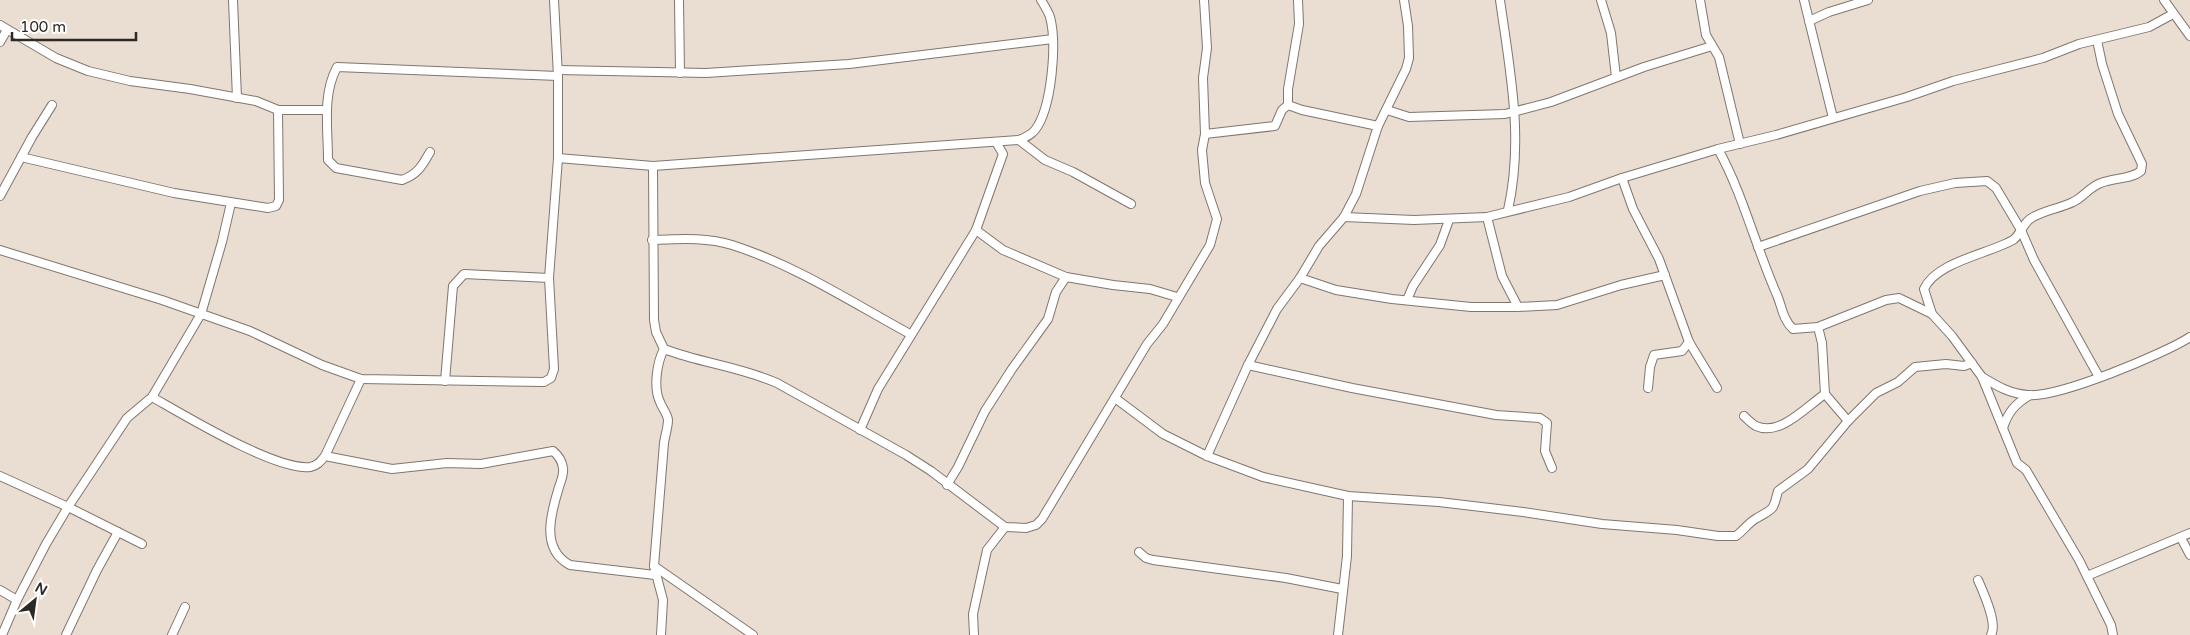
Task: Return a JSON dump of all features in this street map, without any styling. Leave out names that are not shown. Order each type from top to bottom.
[{"type":"street","points":[[233,0],[237,98]]},
{"type":"street","points":[[0,250],[250,331],[322,366],[361,379],[544,382],[551,378],[554,368],[549,278],[558,158],[558,73],[554,0]]},
{"type":"street","points":[[679,0],[680,73]]},
{"type":"street","points":[[558,158],[652,166],[1019,140],[1030,136],[1036,129],[1046,108],[1054,58],[1050,16],[1041,0]]},
{"type":"street","points":[[664,349],[737,371],[758,374],[824,407],[860,430],[906,455],[1005,527],[1026,528],[1036,525],[1042,519],[1082,448],[1147,344],[1162,324],[1210,245],[1217,219],[1204,183],[1202,150],[1205,134],[1202,78],[1207,48],[1204,0]]},
{"type":"street","points":[[1205,134],[1275,126],[1282,110],[1288,104],[1288,89],[1299,24],[1298,0]]},
{"type":"street","points":[[1207,456],[1248,365],[1277,309],[1300,278],[1319,246],[1344,217],[1356,194],[1378,126],[1387,110],[1409,58],[1408,26],[1404,0]]},
{"type":"street","points":[[1500,0],[1513,80],[1515,110],[1514,180],[1508,210]]},
{"type":"street","points":[[1601,0],[1611,33],[1616,77]]},
{"type":"street","points":[[1700,0],[1706,35],[1719,57],[1740,144]]},
{"type":"street","points":[[1804,0],[1833,118]]},
{"type":"street","points":[[1809,21],[1829,12],[1868,0]]},
{"type":"street","points":[[2164,0],[2190,36]]},
{"type":"street","points":[[1344,217],[1449,220],[1487,217],[1508,210],[1569,197],[1622,178],[1718,149],[1907,97],[1953,81],[2021,64],[2079,44],[2149,27],[2173,14]]},
{"type":"street","points":[[0,25],[74,67],[130,82],[190,88],[256,101],[278,110],[326,110]]},
{"type":"street","points":[[0,42],[7,30]]},
{"type":"street","points":[[430,152],[419,171],[402,180],[336,168],[328,160],[326,110],[329,85],[337,67],[558,73],[706,73],[849,64],[1053,39]]},
{"type":"street","points":[[1932,314],[1924,289],[1928,280],[1940,272],[2015,239],[2030,220],[2047,210],[2073,202],[2088,189],[2120,177],[2137,175],[2141,171],[2142,164],[2118,114],[2102,64],[2097,40]]},
{"type":"street","points":[[1387,110],[1409,117],[1505,114],[1551,102],[1616,77],[1712,46]]},
{"type":"street","points":[[1288,104],[1302,110],[1378,126]]},
{"type":"street","points":[[0,196],[52,106]]},
{"type":"street","points":[[21,157],[174,193],[268,208],[276,206],[280,200],[278,110]]},
{"type":"street","points":[[1019,140],[1044,160],[1073,172],[1131,204]]},
{"type":"street","points":[[860,430],[878,390],[910,334],[976,230],[1003,154],[996,142]]},
{"type":"street","points":[[1718,149],[1729,169],[1767,276],[1783,309],[1786,322],[1793,329],[1818,327],[1886,300],[1899,298],[1932,314],[1952,336],[1982,377],[2018,463],[2026,470],[2087,576],[2113,635]]},
{"type":"street","points":[[652,166],[654,320],[656,332],[664,349],[659,363],[657,392],[659,401],[668,417],[664,443],[654,566],[663,600],[661,635]]},
{"type":"street","points":[[1622,178],[1633,209],[1649,238],[1665,275],[1689,342],[1717,388]]},
{"type":"street","points":[[1758,247],[1920,191],[1955,183],[1987,181],[1996,188],[2021,230],[2056,300],[2068,317],[2099,376]]},
{"type":"street","points":[[2,635],[17,600],[68,506],[127,418],[152,397],[201,314],[231,203]]},
{"type":"street","points":[[1487,217],[1502,276],[1518,307]]},
{"type":"street","points":[[1407,300],[1413,286],[1440,245],[1449,220]]},
{"type":"street","points":[[976,230],[1003,250],[1066,277],[1150,289],[1177,297]]},
{"type":"street","points":[[652,240],[694,239],[732,245],[796,272],[910,334]]},
{"type":"street","points":[[445,381],[453,286],[458,278],[464,274],[549,278]]},
{"type":"street","points":[[1300,278],[1336,290],[1392,299],[1471,306],[1518,307],[1557,305],[1621,285],[1665,275]]},
{"type":"street","points":[[947,485],[985,411],[1048,319],[1056,292],[1066,277]]},
{"type":"street","points":[[1818,327],[1822,343],[1826,394],[1848,421]]},
{"type":"street","points":[[2003,428],[2007,414],[2016,403],[2030,396],[2059,390],[2160,354],[2190,337]]},
{"type":"street","points":[[1648,388],[1650,367],[1654,355],[1682,352],[1689,342]]},
{"type":"street","points":[[1115,398],[1163,434],[1207,456],[1262,477],[1348,496],[1438,502],[1602,524],[1677,530],[1718,536],[1736,536],[1757,518],[1768,514],[1774,506],[1778,491],[1808,470],[1848,421],[1876,393],[1898,382],[1915,367],[1946,364],[1964,366],[1972,363]]},
{"type":"street","points":[[1248,365],[1343,386],[1486,413],[1540,418],[1547,423],[1545,451],[1552,468]]},
{"type":"street","points":[[1982,377],[2009,392],[2030,396]]},
{"type":"street","points":[[152,397],[204,426],[279,461],[312,467],[325,456],[361,379]]},
{"type":"street","points":[[1744,416],[1756,426],[1769,429],[1786,423],[1826,394]]},
{"type":"street","points":[[325,456],[392,469],[447,463],[481,464],[553,451],[558,455],[564,469],[550,517],[551,542],[561,561],[570,565],[655,575]]},
{"type":"street","points":[[0,476],[68,506],[142,544]]},
{"type":"street","points":[[1338,635],[1347,556],[1348,496]]},
{"type":"street","points":[[974,635],[973,614],[987,550],[1005,527]]},
{"type":"street","points":[[66,635],[97,570],[118,532]]},
{"type":"street","points":[[2087,576],[2190,533]]},
{"type":"street","points":[[2180,538],[2190,555]]},
{"type":"street","points":[[1140,552],[1153,560],[1286,578],[1342,589]]},
{"type":"street","points":[[654,566],[753,635]]},
{"type":"street","points":[[1978,580],[1992,618],[1993,631],[1991,635]]},
{"type":"street","points":[[0,590],[17,600]]},
{"type":"street","points":[[172,635],[185,607]]}]
